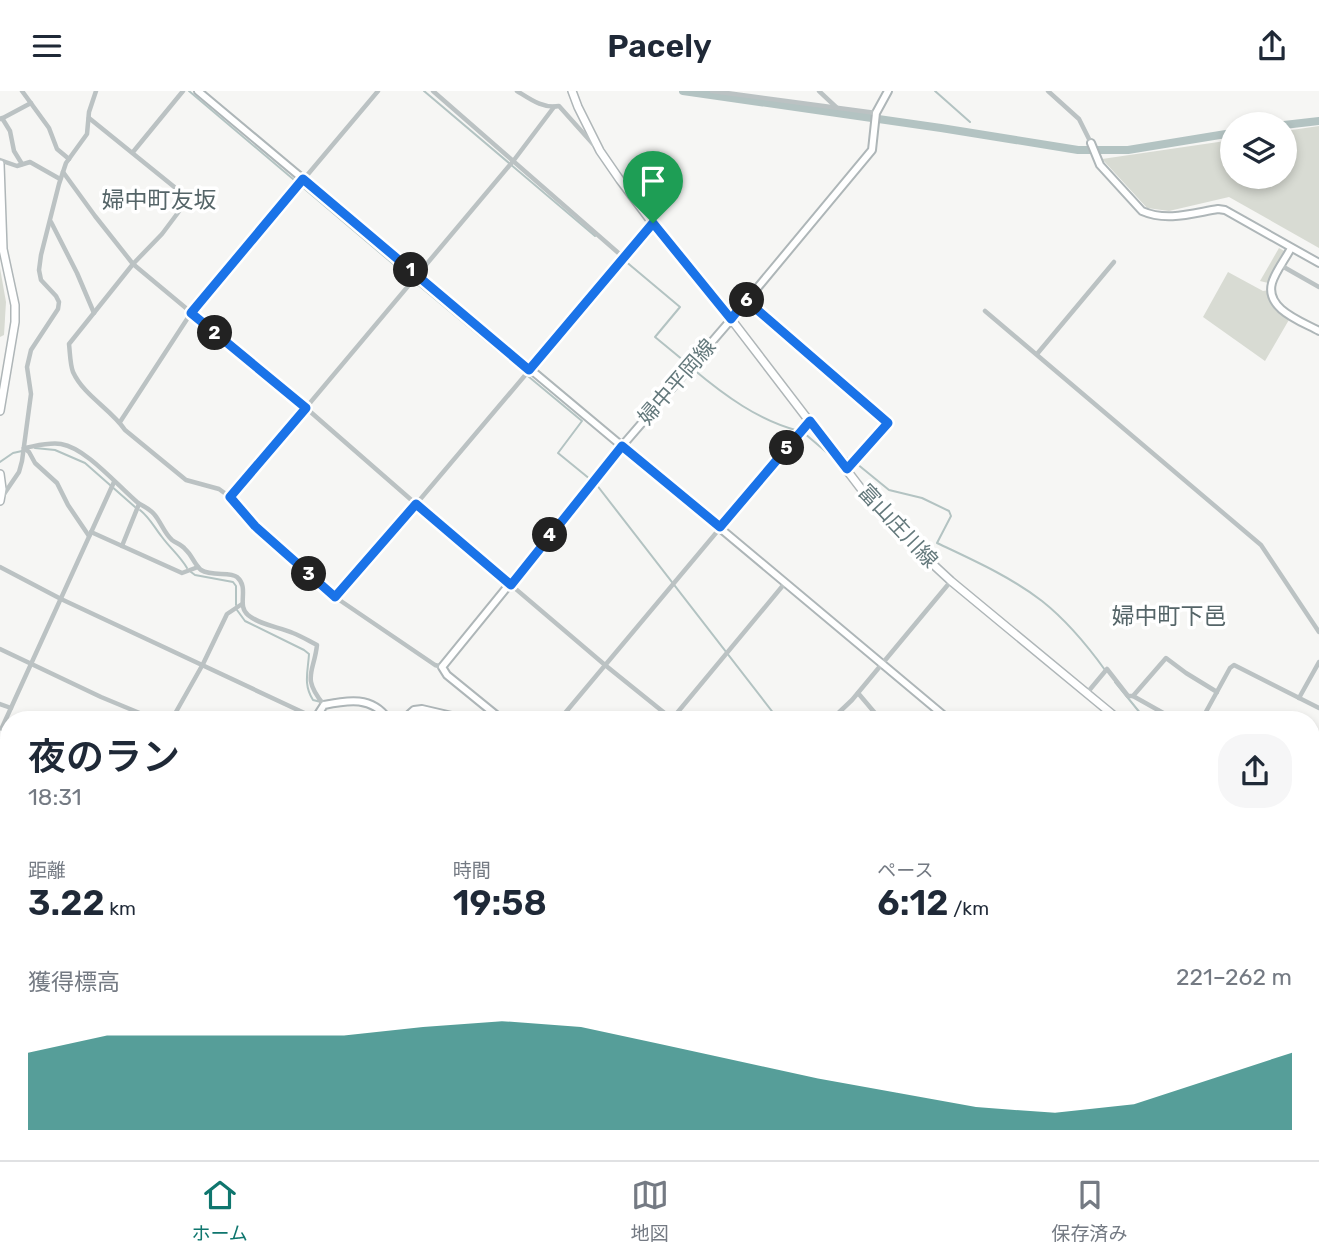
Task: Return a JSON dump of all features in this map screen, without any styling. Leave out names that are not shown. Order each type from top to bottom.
[{"type":"main road","name":"富山庄川線","points":[[572,91],[606,162],[862,490],[898,532],[951,581],[1108,711]]},
{"type":"main road","points":[[0,162],[3,249],[15,305],[15,322],[0,411]]},
{"type":"main road","points":[[0,474],[0,499]]},
{"type":"street","points":[[22,91],[49,128],[57,149],[69,159]]},
{"type":"street","points":[[0,499],[19,472],[24,448],[31,394],[27,367],[31,350],[58,309],[56,296],[41,280],[41,255],[60,179],[69,159],[87,134],[96,91]]},
{"type":"street","points":[[133,152],[183,91]]},
{"type":"street","points":[[198,91],[938,711]]},
{"type":"street","points":[[120,422],[191,313],[378,91]]},
{"type":"street","points":[[433,91],[623,257]]},
{"type":"street","points":[[517,91],[537,102],[559,106],[600,151]]},
{"type":"street","points":[[712,91],[876,113]]},
{"type":"street","points":[[819,91],[836,107]]},
{"type":"street","name":"婦中平岡線","points":[[442,667],[622,446],[873,150],[876,113],[888,91]]},
{"type":"street","points":[[1048,91],[1079,119],[1100,165],[1142,211],[1167,217],[1225,210],[1319,263]]},
{"type":"street","points":[[22,164],[14,151],[10,131],[1,119],[31,103]]},
{"type":"street","points":[[230,497],[514,160],[554,107]]},
{"type":"street","points":[[89,118],[183,194],[186,202],[69,344],[72,371],[90,395],[120,422],[125,431],[186,480],[219,489],[230,497],[255,526],[335,597],[435,665],[442,667],[447,675],[491,711]]},
{"type":"street","points":[[0,162],[17,166],[30,162],[60,179]]},
{"type":"street","points":[[63,172],[133,264],[662,711]]},
{"type":"street","points":[[50,220],[94,313]]},
{"type":"street","points":[[335,597],[653,223]]},
{"type":"street","points":[[1291,248],[1272,283],[1274,302],[1280,309],[1319,331]]},
{"type":"street","points":[[1037,354],[1114,262]]},
{"type":"street","points":[[1282,266],[1319,286]]},
{"type":"street","points":[[746,300],[888,423],[847,469]]},
{"type":"street","points":[[985,311],[1261,545],[1319,632]]},
{"type":"street","points":[[0,354],[9,355]]},
{"type":"street","points":[[568,711],[810,421]]},
{"type":"street","points":[[24,448],[61,444],[78,451],[139,504],[149,508],[166,533],[185,548],[202,571],[212,575],[238,577],[245,593],[243,610],[249,617],[295,633],[317,645],[310,681],[324,705]]},
{"type":"street","points":[[24,448],[35,463],[57,483],[68,505],[90,534],[182,573],[198,566]]},
{"type":"street","points":[[10,711],[114,482]]},
{"type":"street","points":[[122,546],[139,504]]},
{"type":"street","points":[[0,567],[61,599],[300,711]]},
{"type":"street","points":[[840,711],[951,581]]},
{"type":"street","points":[[679,711],[785,583]]},
{"type":"street","points":[[177,711],[227,614],[242,604]]},
{"type":"street","points":[[0,649],[135,711]]},
{"type":"street","points":[[1133,696],[1166,657],[1217,692]]},
{"type":"street","points":[[1299,698],[1319,662]]},
{"type":"street","points":[[1206,711],[1234,665],[1319,708]]},
{"type":"street","points":[[1087,693],[1107,669],[1128,696],[1133,696],[1160,711]]},
{"type":"street","points":[[858,692],[873,711]]},
{"type":"street","points":[[320,711],[324,705],[354,701],[377,707],[381,711]]},
{"type":"street","points":[[0,704],[11,708]]},
{"type":"shaded area","points":[[1319,126],[1319,248],[1229,197],[1169,211],[1147,208],[1102,159],[1220,142],[1220,189],[1297,189],[1297,129]]},
{"type":"shaded area","points":[[1279,248],[1286,252],[1268,283],[1260,281]]},
{"type":"shaded area","points":[[0,268],[6,302],[4,335],[0,337]]},
{"type":"shaded area","points":[[1228,272],[1263,291],[1269,290],[1274,308],[1290,318],[1265,361],[1203,317]]},
{"type":"waterway","points":[[189,91],[582,421],[558,453],[596,484],[772,711]]},
{"type":"waterway","points":[[424,91],[595,236]]},
{"type":"waterway","points":[[683,91],[1078,150],[1128,150],[1220,135]]},
{"type":"waterway","points":[[935,91],[970,122]]},
{"type":"waterway","points":[[1297,124],[1319,121]]},
{"type":"waterway","points":[[624,260],[680,307],[655,337],[689,365]]},
{"type":"waterway","points":[[693,369],[743,406],[770,421],[799,431]]},
{"type":"waterway","points":[[804,433],[831,456]]},
{"type":"waterway","points":[[35,448],[55,450],[85,463],[135,507]]},
{"type":"waterway","points":[[0,462],[13,453],[22,451]]},
{"type":"waterway","points":[[840,458],[851,459],[889,490],[922,498],[949,511],[951,516],[937,543],[978,562],[1042,601],[1076,633],[1105,670]]},
{"type":"waterway","points":[[140,510],[187,568]]},
{"type":"waterway","points":[[191,572],[233,582],[236,586],[236,605]]},
{"type":"waterway","points":[[237,610],[245,621],[309,654],[307,683],[313,700],[321,702],[338,699]]},
{"type":"waterway","points":[[1115,682],[1139,711]]},
{"type":"district","name":"婦中町友坂","points":[[159,200]]},
{"type":"district","name":"婦中町下邑","points":[[1169,616]]},
{"type":"route","points":[[303,179],[529,370],[653,223],[731,319],[746,300],[888,423],[847,469],[810,421],[720,527],[622,446],[511,585],[416,504],[335,597],[255,526],[230,497],[306,408],[191,313],[303,179]]}]
